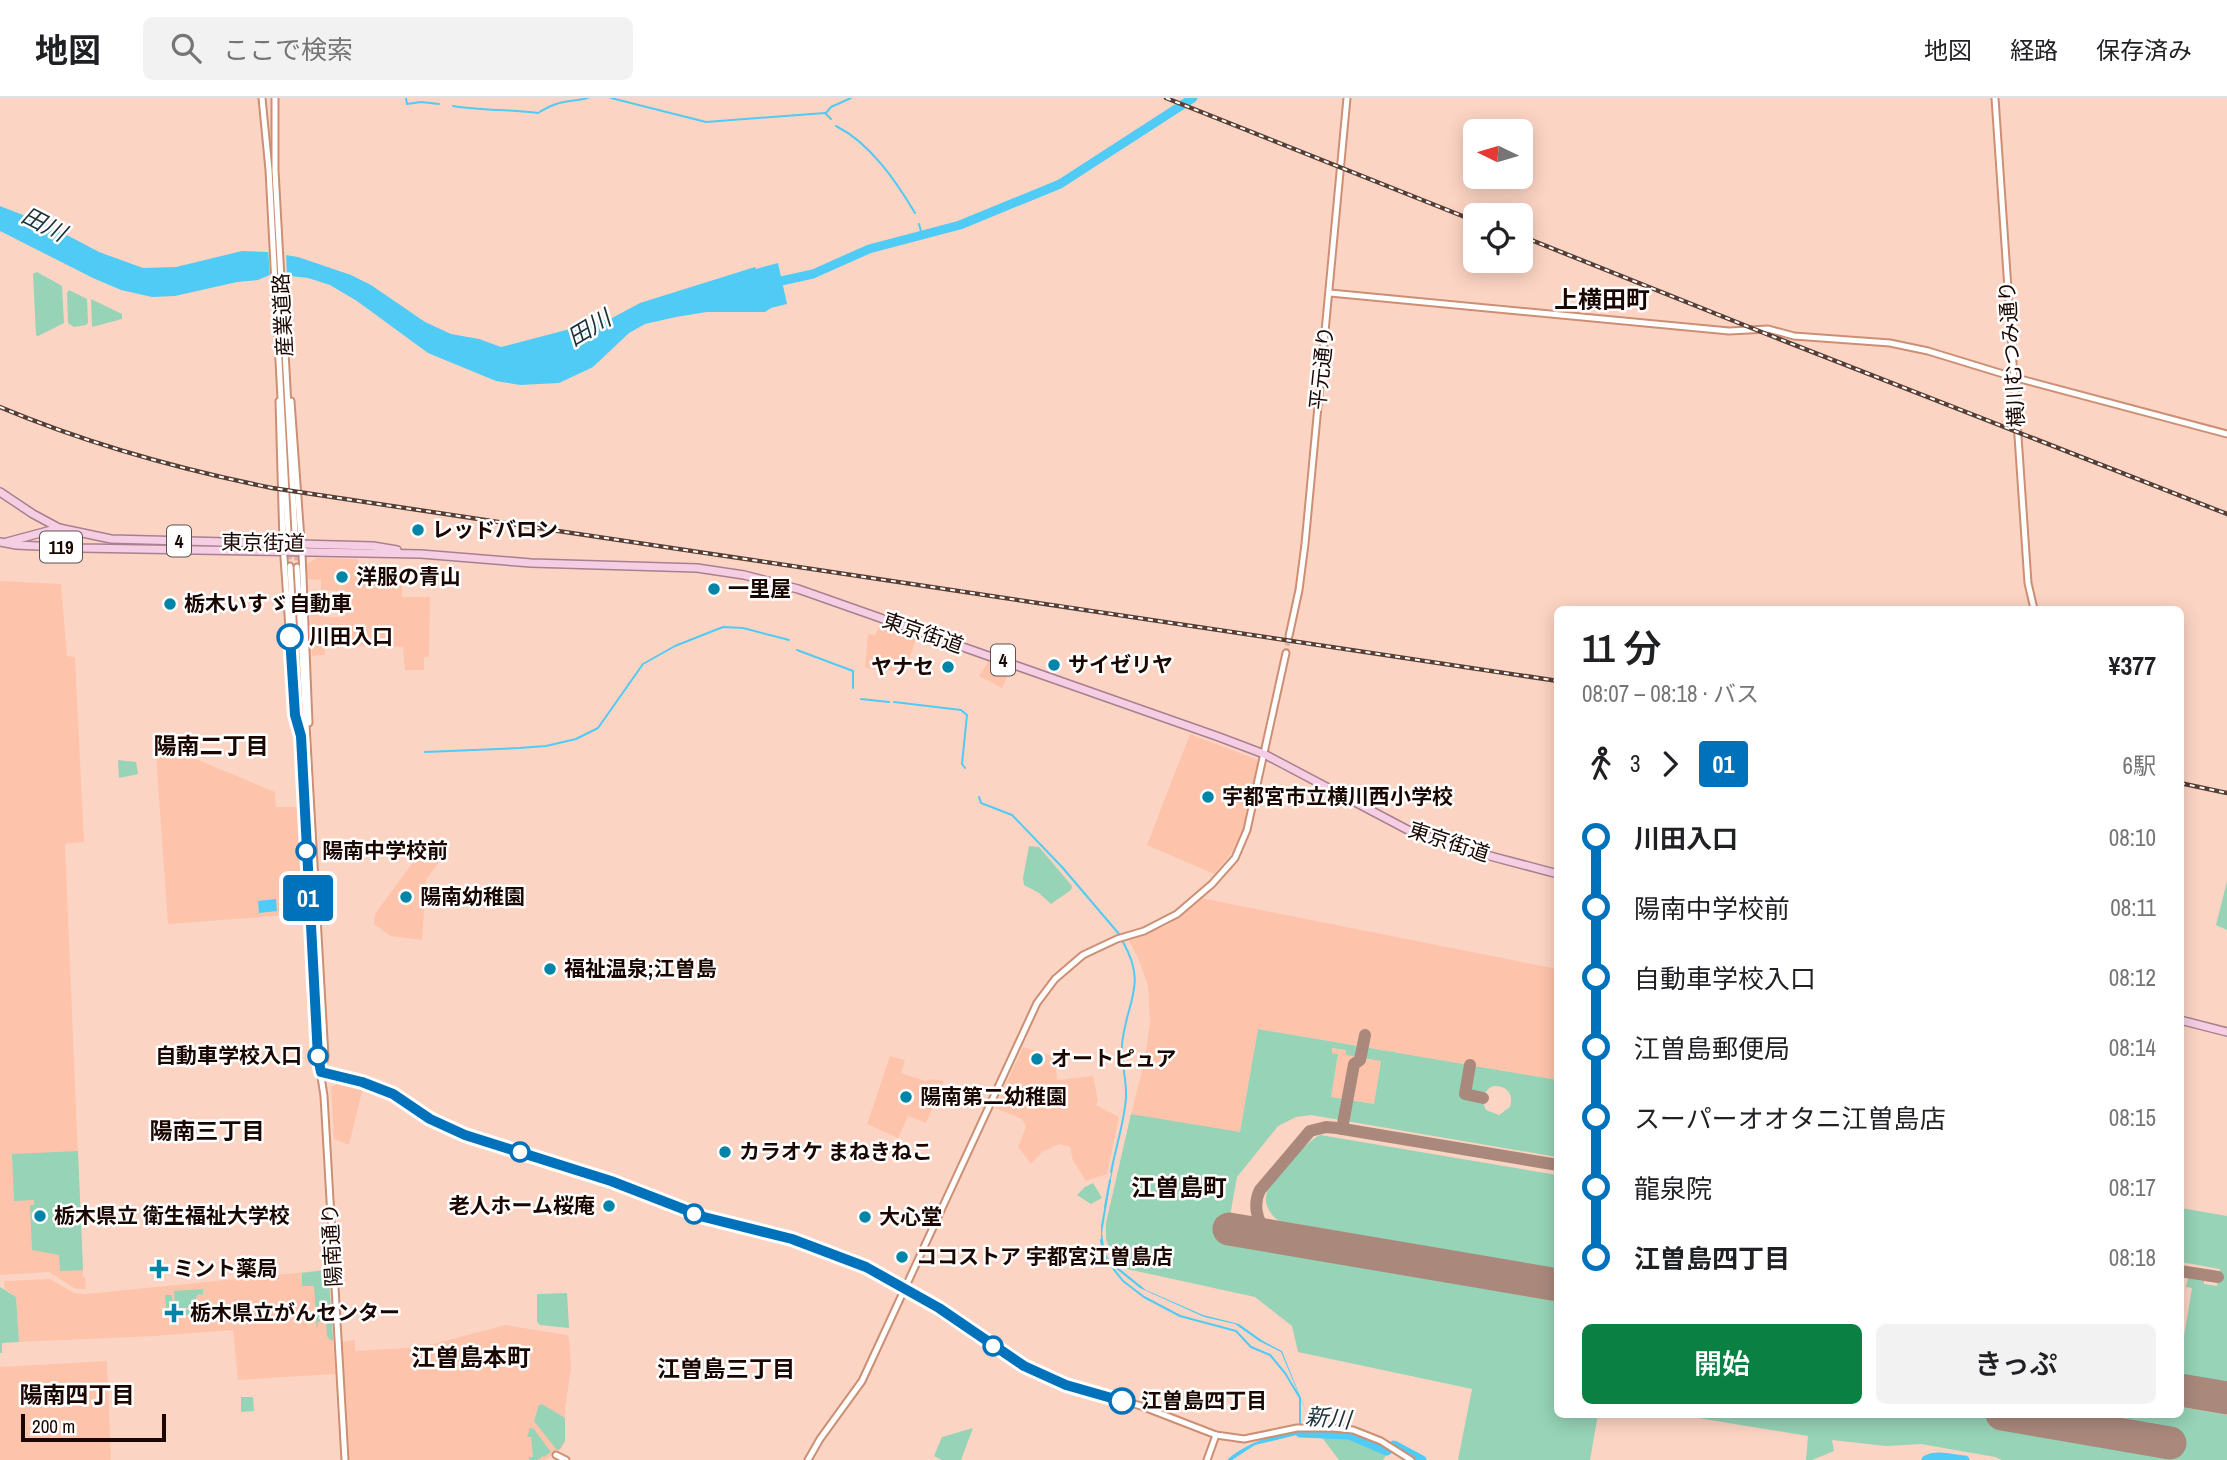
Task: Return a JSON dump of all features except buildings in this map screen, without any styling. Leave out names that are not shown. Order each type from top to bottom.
[{"type":"highway","name":"4","points":[[0,492],[76,537],[120,548]]},
{"type":"highway","points":[[25,537],[36,527],[36,515]]},
{"type":"highway","name":"東京街道","points":[[1,542],[50,528],[59,528],[111,539],[284,543],[302,548],[531,563],[696,568],[763,579],[1115,699],[1264,754],[1402,828],[1475,852],[1554,873]]},
{"type":"highway","name":"東京街道","points":[[25,537],[40,541],[74,543],[81,548]]},
{"type":"highway","name":"東京街道","points":[[1,542],[81,548],[284,552],[302,548]]},
{"type":"highway","points":[[2184,1021],[2227,1032]]},
{"type":"street","name":"産業道路","points":[[262,98],[277,245]]},
{"type":"street","name":"産業道路","points":[[275,98],[277,245],[291,532]]},
{"type":"street","name":"平元通り","points":[[1289,636],[1306,544],[1347,98]]},
{"type":"street","name":"横川むつみ通り","points":[[1995,98],[2028,583],[2033,606]]},
{"type":"street","points":[[1330,293],[1729,331],[1768,329],[1794,336],[1890,343],[1928,351],[2013,377],[2227,434]]},
{"type":"street","points":[[283,371],[278,418],[284,552],[295,715],[301,736]]},
{"type":"street","points":[[283,371],[293,416],[302,548],[310,731],[307,744]]},
{"type":"street","points":[[293,566],[307,744],[325,1057],[321,1072],[309,917],[293,566]]},
{"type":"street","points":[[808,1460],[862,1381],[1037,1003],[1055,979],[1083,955],[1110,942],[1144,931],[1177,914],[1227,869],[1239,851],[1247,830],[1286,653]]},
{"type":"street","points":[[321,1072],[362,1082],[393,1094],[446,1128],[611,1181],[704,1217],[792,1239],[866,1267],[939,1308],[1004,1354],[1066,1385],[1141,1406],[1216,1435],[1244,1438],[1297,1428],[1353,1430],[1381,1441],[1412,1460]]},
{"type":"street","name":"陽南通り","points":[[321,1072],[345,1460]]},
{"type":"street","points":[[1207,1460],[1216,1435]]},
{"type":"street","points":[[556,1455],[566,1460]]},
{"type":"shaded area","points":[[317,558],[358,559],[358,563],[381,564],[381,582],[402,582],[402,597],[430,597],[429,657],[424,657],[424,670],[405,670],[403,647],[355,646],[354,642],[324,641],[325,655],[312,656],[310,613],[322,614],[323,617],[342,617],[340,591],[321,590],[321,580],[307,579],[307,564]]},
{"type":"shaded area","points":[[0,581],[61,584],[67,656],[75,657],[84,842],[65,844],[83,1277],[86,1289],[76,1289],[49,1272],[0,1275]]},
{"type":"shaded area","points":[[881,621],[918,634],[904,672],[865,668],[868,634],[875,635]]},
{"type":"shaded area","points":[[990,659],[1011,669],[1002,688],[979,676]]},
{"type":"shaded area","name":"宇都宮市立横川西小学校","points":[[1190,734],[1258,760],[1243,835],[1214,874],[1147,845]]},
{"type":"shaded area","points":[[155,742],[275,792],[276,807],[298,807],[302,914],[168,924]]},
{"type":"shaded area","name":"陽南幼稚園","points":[[424,847],[446,852],[426,880],[422,940],[390,936],[374,924],[375,914]]},
{"type":"shaded area","points":[[1201,898],[1554,968],[1554,1079],[1258,1029],[1240,1133],[1131,1114],[1145,1058],[1150,1022],[1148,986],[1128,939],[1166,926]]},
{"type":"shaded area","name":"オートピュア","points":[[1023,1047],[1055,1055],[1057,1080],[1093,1076],[1098,1101],[1096,1105],[1119,1117],[1107,1174],[1086,1181],[1073,1161],[1070,1147],[1059,1144],[1042,1152],[1031,1164],[1018,1147],[1026,1127],[1022,1119],[995,1108]]},
{"type":"shaded area","points":[[1332,1048],[1346,1050],[1346,1055],[1381,1061],[1374,1104],[1331,1097],[1338,1054],[1331,1053]]},
{"type":"shaded area","name":"陽南第二幼稚園","points":[[890,1056],[905,1060],[901,1073],[926,1081],[944,1081],[926,1123],[908,1116],[898,1138],[867,1124]]},
{"type":"shaded area","points":[[340,1082],[363,1087],[349,1145],[334,1139],[331,1087]]},
{"type":"shaded area","name":"栃木県立がんセンター","points":[[325,1270],[329,1280],[335,1374],[238,1380],[233,1330],[19,1342],[16,1297],[5,1289],[4,1281],[50,1279],[74,1293],[86,1294]]},
{"type":"shaded area","points":[[505,1325],[567,1335],[569,1338],[571,1368],[565,1409],[565,1441],[562,1448],[546,1460],[349,1460],[342,1352],[347,1351],[342,1351],[342,1342],[355,1340],[355,1351],[422,1347]]},
{"type":"shaded area","points":[[107,1361],[111,1460],[0,1460],[0,1367]]},
{"type":"green space","points":[[37,272],[62,286],[64,323],[38,336],[33,274]]},
{"type":"green space","points":[[69,290],[87,299],[86,325],[74,327],[68,323]]},
{"type":"green space","points":[[91,299],[122,314],[122,319],[92,327]]},
{"type":"green space","points":[[118,760],[136,762],[138,774],[119,778]]},
{"type":"green space","points":[[1029,846],[1039,847],[1072,886],[1071,890],[1051,904],[1024,885]]},
{"type":"green space","points":[[2227,881],[2227,930],[2216,925]]},
{"type":"green space","points":[[1258,1029],[1554,1079],[1554,1156],[1311,1115],[1296,1117],[1278,1126],[1237,1177],[1225,1244],[1554,1300],[1554,1418],[1597,1418],[1590,1460],[1458,1460],[1472,1389],[1298,1352],[1292,1326],[1255,1297],[1127,1269],[1111,1253],[1106,1239],[1106,1223],[1131,1114],[1240,1132]],"holes":[[[1332,1048],[1346,1050],[1346,1055],[1381,1061],[1374,1104],[1331,1097],[1338,1054],[1332,1053]],[[1493,1086],[1506,1089],[1511,1098],[1510,1107],[1499,1115],[1486,1110],[1484,1103],[1485,1093]]]},
{"type":"green space","points":[[1320,1135],[1554,1174],[1554,1268],[1279,1221],[1268,1209],[1267,1192],[1275,1178]]},
{"type":"green space","name":"栃木県立 衛生福祉大学校","points":[[78,1151],[83,1270],[60,1271],[59,1255],[32,1250],[30,1205],[34,1205],[34,1200],[14,1201],[12,1154]]},
{"type":"green space","points":[[1093,1183],[1102,1198],[1091,1204],[1077,1195]]},
{"type":"green space","points":[[2184,1209],[2227,1216],[2227,1382],[2184,1375],[2184,1336],[2192,1288],[2186,1287],[2188,1278],[2217,1286],[2220,1269],[2184,1263]]},
{"type":"green space","points":[[325,1270],[329,1280],[333,1340],[327,1336],[326,1321],[318,1322],[317,1331],[314,1286],[302,1286],[302,1273]]},
{"type":"green space","points":[[0,1287],[16,1297],[19,1342],[2,1343],[2,1353],[0,1353]]},
{"type":"green space","points":[[203,1289],[203,1295],[196,1297],[197,1307],[175,1309],[174,1291]]},
{"type":"green space","points":[[567,1293],[569,1328],[540,1325],[537,1322],[537,1294]]},
{"type":"green space","points":[[165,1295],[172,1295],[173,1310],[197,1309],[198,1314],[167,1317]]},
{"type":"green space","points":[[241,1397],[253,1397],[254,1411],[241,1412]]},
{"type":"green space","points":[[542,1404],[565,1418],[565,1441],[559,1450],[534,1421],[539,1405]]},
{"type":"green space","points":[[2184,1408],[2227,1415],[2227,1460],[2002,1460],[1921,1444],[1886,1446],[1832,1440],[1834,1451],[1806,1460],[1808,1436],[1698,1418],[2184,1418]]},
{"type":"green space","points":[[530,1428],[534,1429],[551,1452],[538,1460],[529,1460],[529,1457],[533,1457],[531,1437],[527,1437]]},
{"type":"green space","points":[[973,1428],[961,1460],[942,1460],[934,1456],[942,1437]]},
{"type":"green space","points":[[1317,1431],[1354,1436],[1389,1451],[1383,1460],[1339,1460]]},
{"type":"water","points":[[0,206],[46,224],[99,252],[143,268],[176,267],[242,251],[298,257],[351,275],[371,285],[425,322],[451,334],[479,339],[501,347],[612,318],[640,303],[755,267],[756,269],[778,263],[787,304],[765,312],[707,312],[645,324],[629,333],[593,367],[559,383],[520,385],[496,381],[428,353],[357,301],[330,285],[308,278],[272,274],[258,280],[175,296],[152,297],[121,290],[0,231]]},
{"type":"water","points":[[276,899],[277,911],[259,913],[258,901]]},
{"type":"water","points":[[1118,1138],[1102,1233],[1105,1253],[1110,1261],[1146,1290],[1203,1315],[1239,1324],[1282,1351],[1310,1421],[1281,1352],[1235,1324],[1204,1317],[1140,1288],[1114,1267],[1105,1256],[1101,1241],[1101,1225]]},
{"type":"water","points":[[1301,1432],[1255,1445],[1232,1460],[1227,1460],[1261,1440]]},
{"type":"pier","points":[[268,248],[286,251],[287,279],[270,278]]},
{"type":"waterway","points":[[406,98],[407,104],[439,104]]},
{"type":"waterway","points":[[453,106],[538,113],[557,104],[588,98]]},
{"type":"waterway","points":[[611,98],[706,122],[825,113],[831,119]]},
{"type":"waterway","points":[[826,113],[831,107],[851,98]]},
{"type":"waterway","name":"田川","points":[[772,283],[813,274],[869,249],[960,225],[1060,184],[1193,98]]},
{"type":"waterway","points":[[836,126],[871,153],[891,176],[915,213]]},
{"type":"waterway","points":[[919,224],[922,235]]},
{"type":"waterway","points":[[425,752],[546,746],[576,739],[598,728],[643,664],[675,646],[723,627],[743,628],[789,640]]},
{"type":"waterway","points":[[797,650],[853,671],[853,688]]},
{"type":"waterway","points":[[861,699],[889,702]]},
{"type":"waterway","points":[[894,702],[961,710],[967,715],[962,764],[965,768]]},
{"type":"waterway","points":[[979,797],[981,803],[1012,815],[1062,867],[1119,934]]},
{"type":"waterway","points":[[1111,1172],[1125,1110],[1122,1045],[1135,982],[1134,970],[1123,942]]},
{"type":"waterway","points":[[1105,1207],[1110,1180]]},
{"type":"waterway","points":[[1101,1240],[1108,1262],[1123,1281],[1144,1297],[1180,1316],[1236,1331],[1251,1347],[1270,1355],[1300,1398],[1300,1425]]},
{"type":"waterway","name":"新川","points":[[1300,1433],[1349,1435],[1387,1451],[1394,1445],[1422,1460]]},
{"type":"waterway","name":"新川","points":[[1926,1460],[1940,1457],[1965,1460]]},
{"type":"taxiway","points":[[1342,1129],[1354,1064],[1360,1060],[1365,1035]]},
{"type":"taxiway","points":[[1470,1065],[1465,1094],[1483,1098]]},
{"type":"taxiway","points":[[1266,1235],[1257,1213],[1256,1202],[1260,1190],[1310,1131],[1326,1127],[1554,1164]]},
{"type":"taxiway","points":[[2184,1272],[2218,1277]]},
{"type":"runway","points":[[1229,1229],[1554,1284]]},
{"type":"runway","points":[[2184,1391],[2227,1398]]},
{"type":"runway","points":[[2025,1418],[2170,1443]]},
{"type":"tunnel","points":[[288,532],[290,566]]},
{"type":"tunnel","points":[[295,533],[297,567]]},
{"type":"tunnel","points":[[1286,653],[1289,636]]},
{"type":"railway","points":[[1166,98],[1463,216]]},
{"type":"railway","points":[[1533,241],[2227,514]]},
{"type":"railway","points":[[0,407],[67,433],[134,454],[272,488],[1554,680]]},
{"type":"railway","points":[[2184,784],[2227,793]]},
{"type":"bus line","name":"01","points":[[290,637],[295,715],[301,736],[309,917],[321,1072],[362,1082],[393,1094],[430,1119],[465,1135],[611,1181],[704,1217],[792,1239],[866,1267],[939,1308],[1024,1366],[1066,1385],[1122,1401]]},
{"type":"place","name":"レッドバロン","points":[[418,530]]},
{"type":"place","name":"洋服の青山","points":[[342,577]]},
{"type":"place","name":"一里屋","points":[[714,589]]},
{"type":"place","name":"栃木いすゞ自動車","points":[[170,604]]},
{"type":"place","name":"川田入口","points":[[290,637]]},
{"type":"place","name":"サイゼリヤ","points":[[1054,665]]},
{"type":"place","name":"ヤナセ","points":[[948,667]]},
{"type":"place","name":"宇都宮市立横川西小学校","points":[[1208,797]]},
{"type":"place","name":"陽南中学校前","points":[[306,851]]},
{"type":"place","name":"陽南幼稚園","points":[[406,897]]},
{"type":"place","name":"福祉温泉;江曽島","points":[[550,969]]},
{"type":"place","name":"自動車学校入口","points":[[318,1056]]},
{"type":"place","name":"オートピュア","points":[[1037,1059]]},
{"type":"place","name":"陽南第二幼稚園","points":[[906,1097]]},
{"type":"place","name":"カラオケ まねきねこ","points":[[725,1152]]},
{"type":"place","name":"老人ホーム桜庵","points":[[609,1206]]},
{"type":"place","name":"栃木県立 衛生福祉大学校","points":[[40,1216]]},
{"type":"place","name":"大心堂","points":[[865,1217]]},
{"type":"place","name":"ココストア 宇都宮江曽島店","points":[[902,1257]]},
{"type":"place","name":"ミント薬局","points":[[159,1269]]},
{"type":"place","name":"栃木県立がんセンター","points":[[174,1313]]},
{"type":"place","name":"江曽島四丁目","points":[[1122,1401]]},
{"type":"district","name":"上横田町","points":[[1602,300]]},
{"type":"district","name":"陽南二丁目","points":[[211,746]]},
{"type":"district","name":"陽南三丁目","points":[[207,1131]]},
{"type":"district","name":"江曽島町","points":[[1179,1188]]},
{"type":"district","name":"江曽島本町","points":[[471,1358]]},
{"type":"district","name":"江曽島三丁目","points":[[726,1369]]},
{"type":"district","name":"陽南四丁目","points":[[77,1395]]}]
